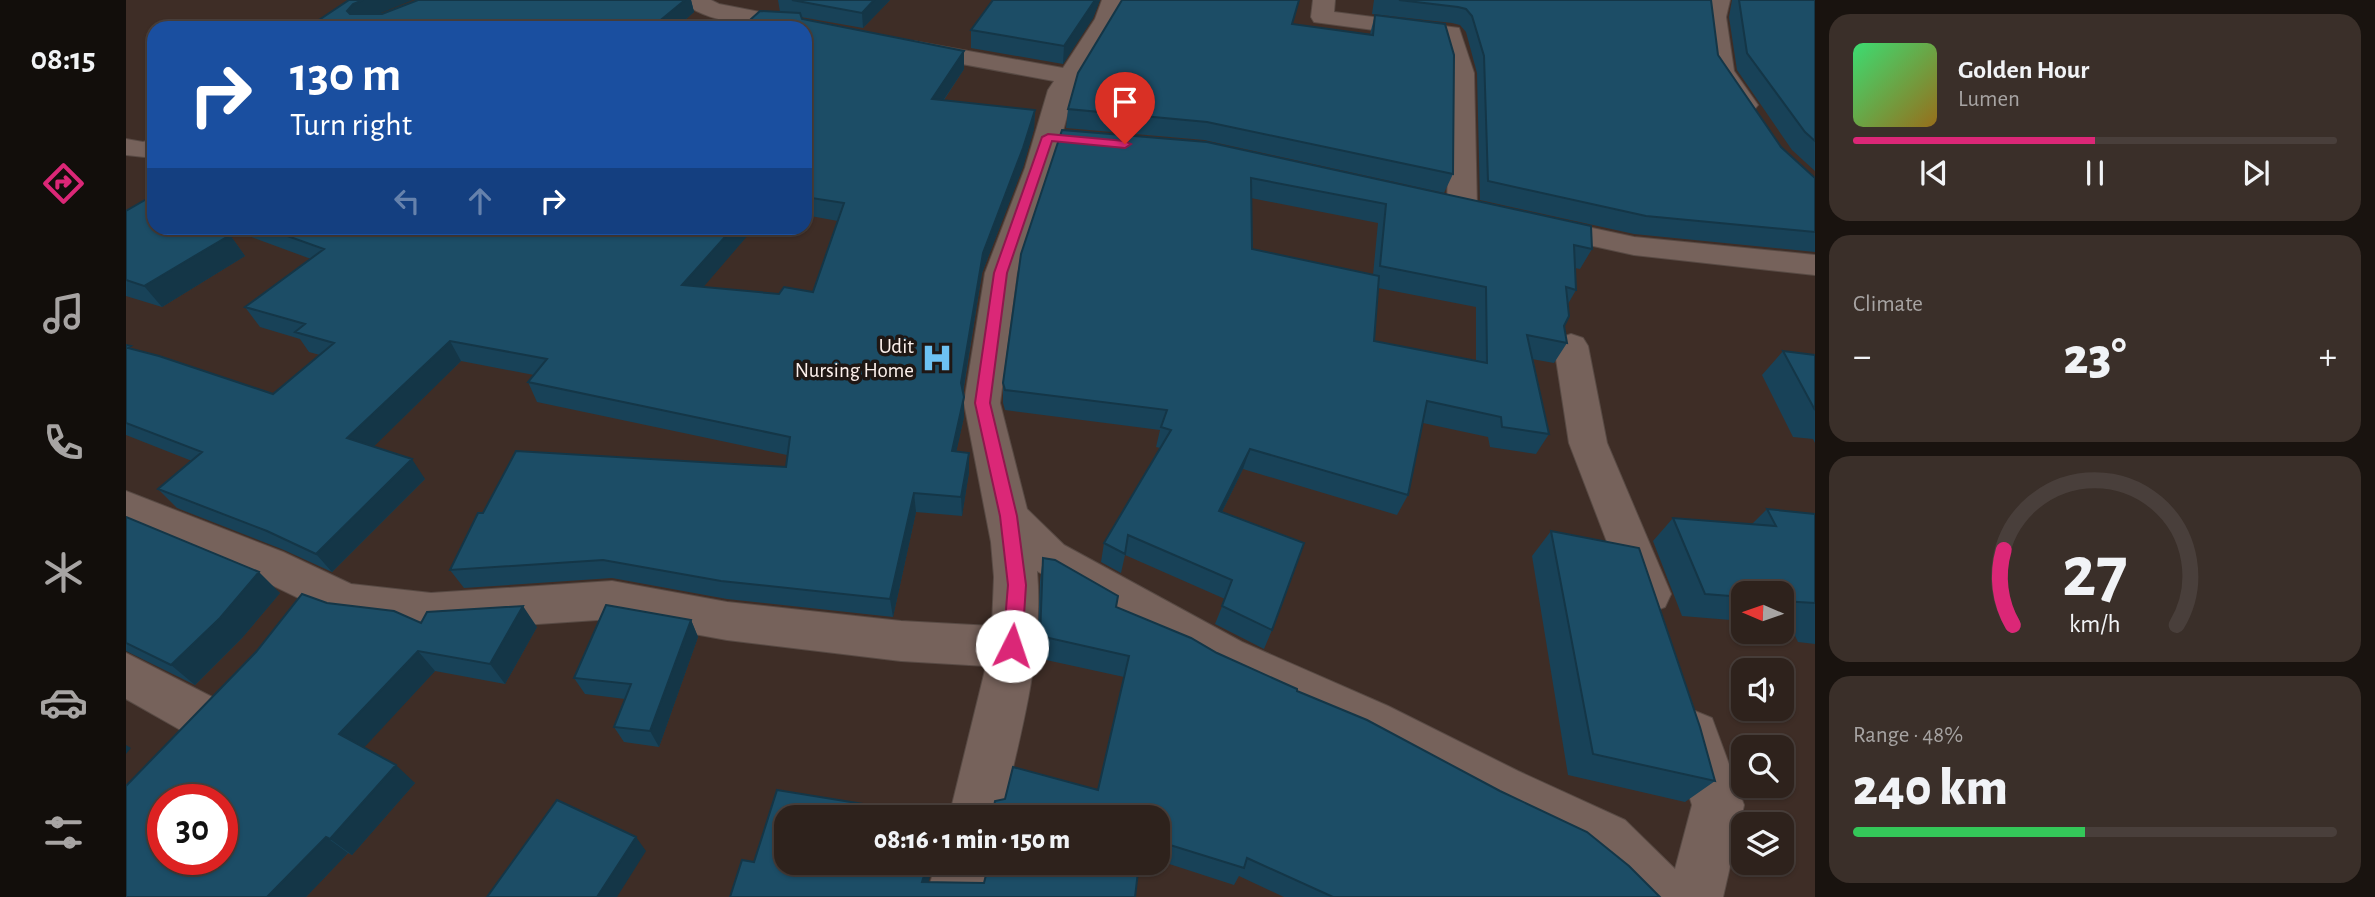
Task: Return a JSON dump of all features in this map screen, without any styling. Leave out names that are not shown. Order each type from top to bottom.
[{"type":"street","points":[[694,0],[713,10],[771,21]]},
{"type":"street","points":[[978,805],[1004,705],[1017,585],[1008,516],[982,403],[1001,273],[1060,139],[1061,90],[1106,19],[1113,0]]},
{"type":"street","points":[[1324,0],[1322,17],[1451,33],[1462,73],[1475,212],[1634,246],[1815,265]]},
{"type":"street","points":[[1719,0],[1715,17],[1722,71],[1759,125]]},
{"type":"street","points":[[812,29],[829,32]]},
{"type":"street","points":[[897,44],[1069,77]]},
{"type":"street","points":[[126,147],[147,151]]},
{"type":"street","points":[[1571,346],[1588,443],[1645,581],[1662,634]]},
{"type":"street","points":[[126,507],[268,564],[303,601],[346,602],[430,612],[612,600],[727,621],[820,632],[901,641],[1012,646]]},
{"type":"street","points":[[1008,516],[1049,557],[1226,657],[1371,722],[1500,789],[1606,839],[1665,897]]},
{"type":"street","points":[[126,674],[200,717]]},
{"type":"street","points":[[1684,699],[1718,805],[1695,897]]},
{"type":"street","points":[[954,897],[960,875]]},
{"type":"building","points":[[349,0],[363,0],[353,4],[347,11],[350,14],[382,14],[418,0],[685,0],[660,21],[318,21]]},
{"type":"building","points":[[792,0],[874,0],[862,13]]},
{"type":"building","points":[[993,0],[1095,0],[1064,46],[971,30]]},
{"type":"building","points":[[1122,0],[1299,0],[1292,24],[1373,35],[1375,15],[1445,24],[1454,55],[1453,174],[1207,122],[1068,109],[1078,73]]},
{"type":"building","points":[[1399,0],[1711,0],[1718,55],[1781,147],[1815,178],[1815,232],[1646,216],[1488,181],[1484,56],[1472,16],[1466,9],[1458,7]]},
{"type":"building","points":[[1739,0],[1815,0],[1815,141],[1805,132],[1747,53]]},
{"type":"building","points":[[760,11],[800,13],[802,19],[964,51],[932,99],[1035,110],[983,253],[961,383],[964,397],[952,451],[969,453],[961,497],[914,493],[890,599],[721,581],[603,560],[450,570],[478,513],[483,513],[516,451],[786,467],[790,437],[528,382],[547,359],[450,341],[347,438],[412,459],[316,554],[267,531],[158,489],[202,452],[126,423],[126,345],[131,346],[128,348],[273,394],[334,343],[295,332],[305,324],[245,307],[324,249],[285,235],[727,235],[682,285],[779,294],[784,287],[813,292],[844,203],[812,198],[812,21],[749,21]]},
{"type":"building","points":[[1062,130],[1207,142],[1591,226],[1592,249],[1574,245],[1576,290],[1566,287],[1569,316],[1564,326],[1567,343],[1527,335],[1549,434],[1502,427],[1501,417],[1427,401],[1408,495],[1250,449],[1219,511],[1304,543],[1272,630],[1222,606],[1232,580],[1128,535],[1125,554],[1104,543],[1171,430],[1161,427],[1167,410],[1005,390],[1003,383],[1021,254]],"holes":[[[1251,178],[1386,204],[1380,266],[1486,287],[1487,363],[1374,341],[1379,276],[1252,249]]]},
{"type":"building","points":[[147,201],[147,235],[230,235],[144,286],[126,280],[126,211]]},
{"type":"building","points":[[1783,351],[1815,355],[1815,410]]},
{"type":"building","points":[[1767,509],[1815,514],[1815,603],[1794,602],[1794,581],[1731,581],[1731,596],[1705,594],[1673,518],[1776,526]]},
{"type":"building","points":[[126,517],[259,572],[220,618],[171,665],[126,643]]},
{"type":"building","points":[[1551,531],[1639,548],[1700,727],[1715,781],[1593,754]]},
{"type":"building","points":[[1043,558],[1055,560],[1118,596],[1116,607],[1191,638],[1297,691],[1367,720],[1500,791],[1587,832],[1629,866],[1660,897],[1333,897],[1247,858],[1244,868],[1170,845],[1170,805],[994,805],[995,801],[1005,799],[1013,767],[1098,790],[1129,656],[1040,636]]},
{"type":"building","points":[[302,594],[327,603],[394,611],[421,623],[427,612],[523,606],[490,664],[418,651],[339,734],[396,765],[330,839],[326,837],[267,897],[126,897],[126,786],[256,652]]},
{"type":"building","points":[[606,605],[691,620],[650,731],[614,727],[631,684],[574,678]]},
{"type":"building","points":[[777,790],[869,805],[774,805],[774,875],[924,875],[922,882],[984,883],[986,875],[1138,875],[1135,897],[730,897],[742,860],[754,862]]},
{"type":"building","points":[[557,800],[636,837],[597,897],[487,897]]},
{"type":"place","name":"Udit Nursing Home","points":[[937,358]]},
{"type":"route","points":[[1012,646],[1017,585],[1008,516],[982,403],[1001,273],[1048,137],[1125,144]]}]
